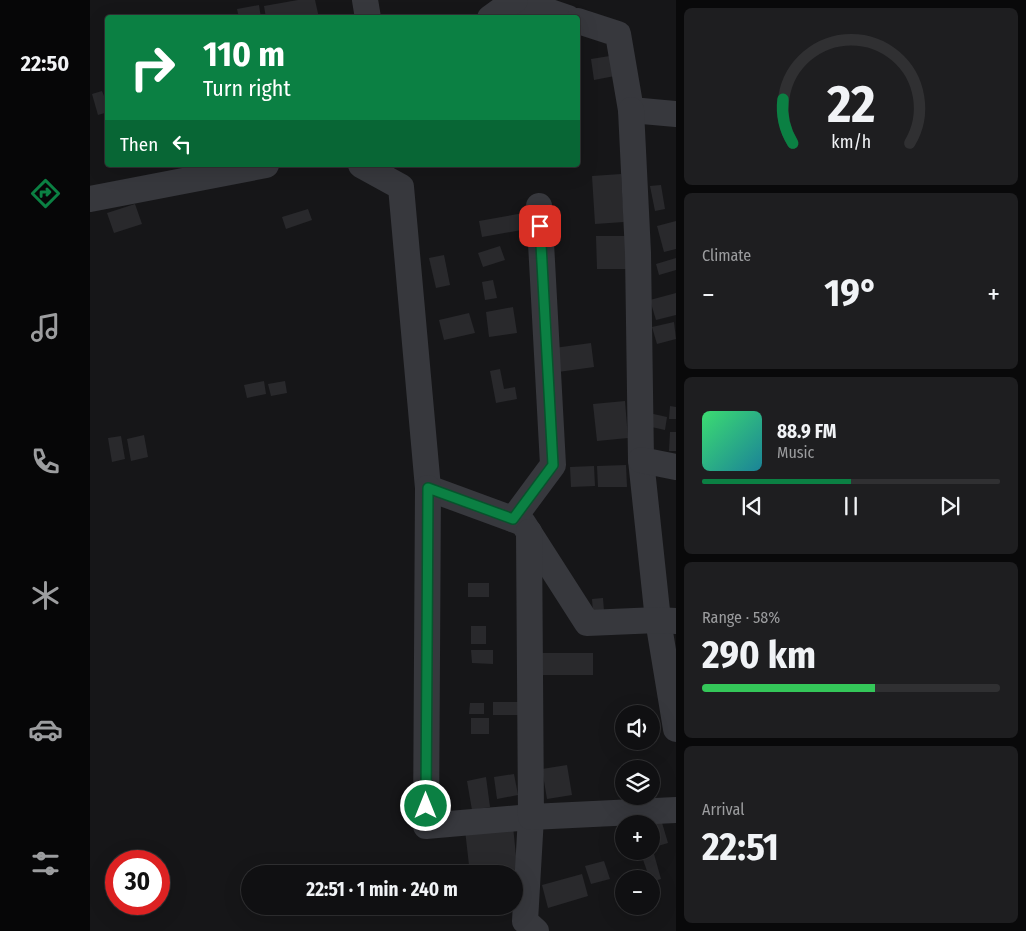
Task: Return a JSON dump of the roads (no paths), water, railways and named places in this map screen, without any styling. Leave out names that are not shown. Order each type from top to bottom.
[{"type":"street","points":[[365,0],[368,15]]},
{"type":"street","points":[[494,15],[515,0],[559,15]]},
{"type":"street","points":[[580,21],[618,34],[631,110],[638,254],[640,460],[667,621],[676,729]]},
{"type":"street","points":[[631,110],[676,114]]},
{"type":"street","points":[[90,199],[256,167]]},
{"type":"street","points":[[365,167],[401,187],[428,488],[426,826],[531,817],[676,810]]},
{"type":"street","points":[[536,931],[525,921],[531,817],[521,525],[553,465],[538,206]]},
{"type":"street","points":[[640,460],[676,467]]},
{"type":"street","points":[[428,488],[521,525],[587,623],[667,621]]}]
